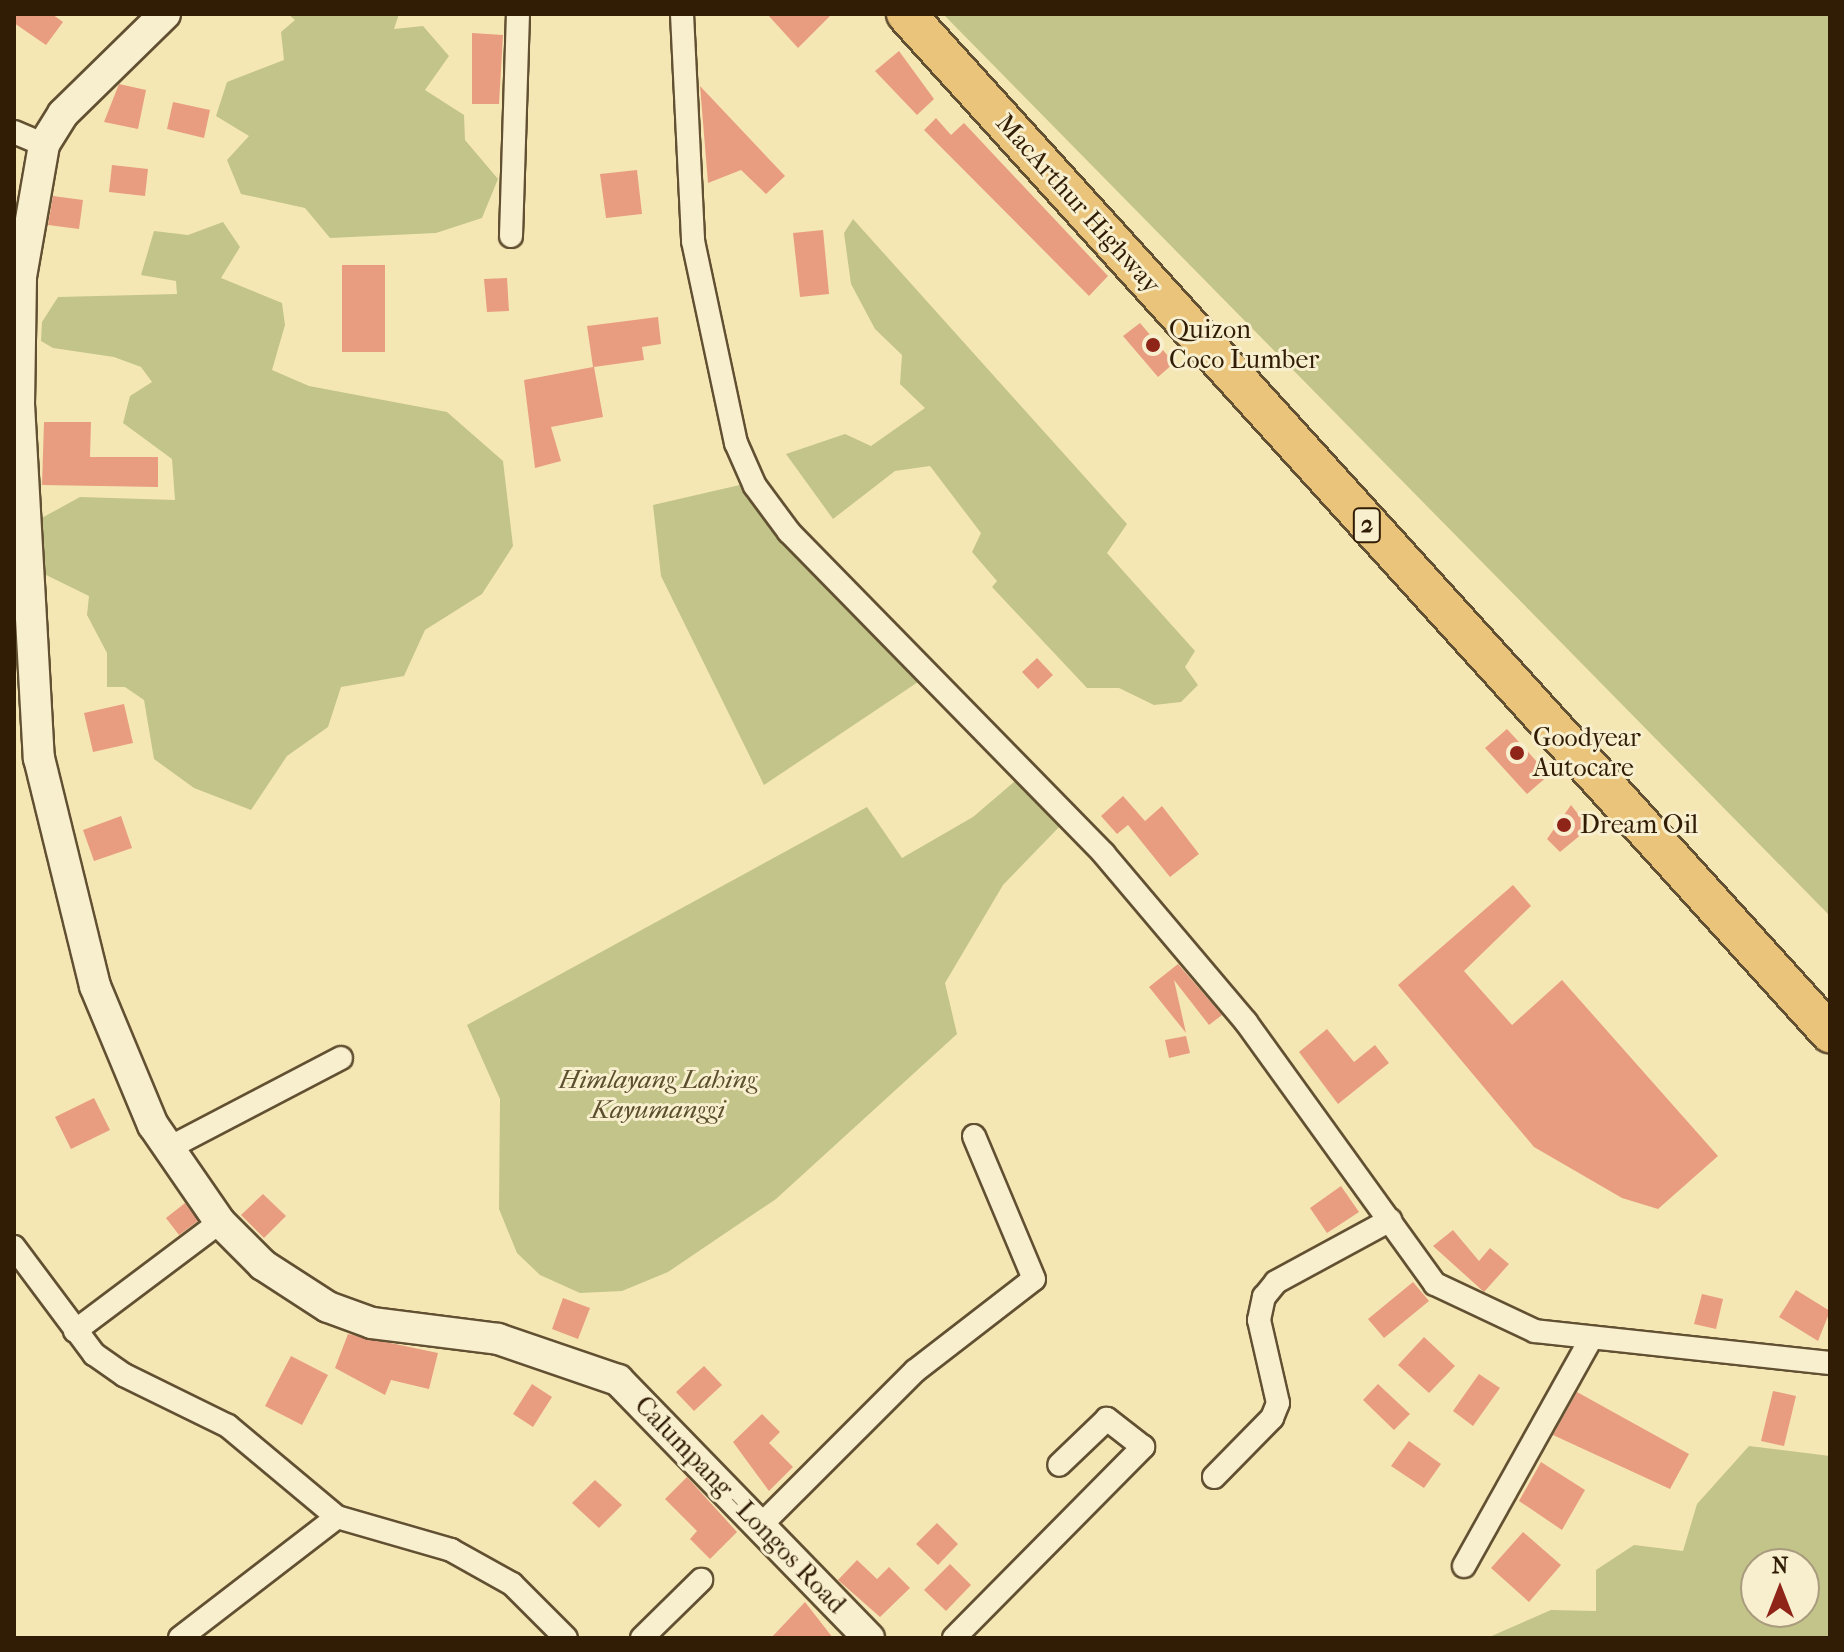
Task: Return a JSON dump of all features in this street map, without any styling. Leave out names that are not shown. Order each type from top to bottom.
[{"type":"highway","name":"MacArthur Highway","points":[[906,14],[1830,1033]]},
{"type":"street","name":"Calumpang - Longos Road","points":[[165,14],[63,114],[44,145],[21,277],[19,404],[39,758],[95,986],[169,1148],[220,1222],[263,1265],[328,1307],[372,1323],[511,1343],[618,1380],[869,1638]]},
{"type":"street","points":[[511,236],[518,14]]},
{"type":"street","points":[[682,14],[693,241],[736,443],[755,486],[789,532],[1104,854],[1246,1022],[1435,1284],[1512,1324],[1591,1339],[1830,1363]]},
{"type":"street","points":[[14,132],[44,145]]},
{"type":"street","points":[[169,1148],[341,1058]]},
{"type":"street","points":[[760,1526],[915,1371],[1034,1279],[974,1136]]},
{"type":"street","points":[[1214,1477],[1272,1418],[1278,1403],[1259,1320],[1264,1297],[1276,1282],[1390,1220]]},
{"type":"street","points":[[75,1331],[220,1222]]},
{"type":"street","points":[[14,1247],[75,1331],[124,1375],[228,1426],[337,1517],[451,1550],[512,1584],[566,1638]]},
{"type":"street","points":[[1464,1566],[1591,1339]]},
{"type":"street","points":[[954,1638],[1142,1456],[1143,1447],[1107,1419],[1059,1465]]},
{"type":"street","points":[[180,1638],[337,1517]]},
{"type":"street","points":[[642,1638],[701,1580]]},
{"type":"green space","points":[[288,14],[399,14],[394,29],[423,26],[449,56],[425,90],[464,115],[465,140],[498,179],[482,218],[436,233],[330,238],[305,208],[241,194],[227,160],[249,136],[216,116],[227,82],[284,60],[281,32],[295,20]]},
{"type":"green space","points":[[943,14],[1830,14],[1830,916]]},
{"type":"green space","points":[[853,219],[1127,524],[1107,553],[1195,651],[1185,667],[1198,685],[1181,702],[1154,705],[1119,688],[1087,688],[992,587],[997,581],[972,552],[981,533],[930,466],[895,471],[833,519],[786,454],[845,434],[871,446],[925,408],[900,384],[902,355],[875,329],[851,284],[844,233]]},
{"type":"green space","points":[[223,222],[240,247],[221,278],[282,303],[285,325],[272,370],[309,386],[447,412],[503,461],[513,546],[482,594],[425,630],[404,676],[341,687],[328,727],[287,756],[251,810],[194,788],[154,759],[144,700],[125,687],[107,687],[107,653],[87,615],[89,596],[42,573],[38,520],[80,497],[175,500],[172,459],[123,423],[130,396],[152,382],[141,367],[114,357],[53,348],[41,341],[42,322],[58,297],[177,294],[176,281],[141,275],[154,231],[188,235]]},
{"type":"green space","points":[[744,484],[927,676],[764,785],[661,576],[653,505]]},
{"type":"green space","name":"Himlayang Lahing Kayumanggi","points":[[1021,776],[1063,823],[1003,885],[945,983],[957,1034],[776,1199],[668,1272],[622,1291],[580,1293],[540,1275],[517,1253],[499,1209],[500,1099],[467,1025],[867,807],[902,858],[973,817]]},
{"type":"green space","points":[[1749,1446],[1830,1456],[1830,1638],[1487,1638],[1551,1610],[1596,1611],[1596,1570],[1634,1545],[1683,1551],[1697,1504]]},
{"type":"building","points":[[14,14],[52,14],[63,22],[46,45],[14,23]]},
{"type":"building","points":[[767,14],[832,14],[798,48]]},
{"type":"building","points":[[472,33],[503,35],[499,104],[472,104]]},
{"type":"building","points":[[899,51],[934,99],[917,115],[875,71]]},
{"type":"building","points":[[119,84],[146,90],[138,129],[104,122]]},
{"type":"building","points":[[700,86],[785,176],[766,194],[741,170],[708,183]]},
{"type":"building","points":[[173,102],[210,110],[204,138],[167,129]]},
{"type":"building","points":[[936,118],[951,135],[964,123],[1108,276],[1089,296],[924,130]]},
{"type":"building","points":[[112,165],[148,169],[145,196],[109,192]]},
{"type":"building","points":[[637,170],[642,214],[606,218],[600,174]]},
{"type":"building","points":[[53,196],[83,200],[79,229],[48,225]]},
{"type":"building","points":[[823,230],[829,294],[800,297],[793,233]]},
{"type":"building","points":[[342,265],[385,265],[385,352],[342,352]]},
{"type":"building","points":[[507,278],[509,311],[487,312],[484,279]]},
{"type":"building","points":[[658,317],[661,344],[642,347],[644,360],[594,367],[603,417],[551,427],[561,461],[535,468],[524,380],[593,367],[587,326]]},
{"type":"building","points":[[1140,323],[1174,363],[1158,377],[1123,336]]},
{"type":"building","points":[[44,422],[91,422],[90,457],[158,457],[158,487],[42,485]]},
{"type":"building","points":[[1037,658],[1053,675],[1038,689],[1022,672]]},
{"type":"building","points":[[124,704],[133,743],[93,752],[84,713]]},
{"type":"building","points":[[1507,729],[1549,775],[1527,794],[1485,748]]},
{"type":"building","points":[[1123,796],[1145,821],[1162,806],[1199,854],[1170,877],[1128,825],[1117,834],[1101,816]]},
{"type":"building","points":[[1571,805],[1589,828],[1560,852],[1547,839]]},
{"type":"building","points":[[121,816],[132,848],[94,861],[83,830]]},
{"type":"building","points":[[1513,885],[1531,906],[1464,971],[1512,1025],[1562,980],[1718,1156],[1658,1209],[1622,1198],[1534,1147],[1398,985]]},
{"type":"building","points":[[1178,964],[1222,1015],[1209,1025],[1174,980],[1186,1033],[1149,987]]},
{"type":"building","points":[[1327,1029],[1354,1062],[1375,1045],[1389,1063],[1338,1104],[1299,1052]]},
{"type":"building","points":[[1186,1036],[1190,1053],[1169,1058],[1165,1040]]},
{"type":"building","points":[[94,1098],[110,1130],[71,1149],[55,1117]]},
{"type":"building","points":[[1341,1186],[1359,1212],[1327,1233],[1310,1208]]},
{"type":"building","points":[[263,1194],[286,1216],[264,1238],[241,1215]]},
{"type":"building","points":[[185,1203],[198,1221],[179,1235],[166,1218]]},
{"type":"building","points":[[1453,1230],[1479,1261],[1490,1248],[1509,1264],[1484,1292],[1433,1246]]},
{"type":"building","points":[[1413,1282],[1429,1301],[1384,1338],[1368,1319]]},
{"type":"building","points":[[1796,1290],[1830,1311],[1818,1341],[1779,1317]]},
{"type":"building","points":[[1702,1294],[1723,1299],[1716,1329],[1694,1324]]},
{"type":"building","points":[[563,1298],[590,1308],[578,1339],[552,1329]]},
{"type":"building","points":[[348,1334],[438,1353],[429,1389],[391,1380],[385,1395],[335,1368]]},
{"type":"building","points":[[1424,1337],[1455,1366],[1429,1393],[1398,1365]]},
{"type":"building","points":[[291,1356],[328,1375],[302,1425],[265,1406]]},
{"type":"building","points":[[704,1366],[722,1385],[694,1411],[676,1392]]},
{"type":"building","points":[[1479,1374],[1500,1388],[1473,1426],[1453,1411]]},
{"type":"building","points":[[532,1384],[552,1397],[533,1427],[513,1414]]},
{"type":"building","points":[[1378,1384],[1410,1414],[1394,1430],[1363,1400]]},
{"type":"building","points":[[1773,1391],[1796,1396],[1784,1446],[1761,1441]]},
{"type":"building","points":[[1577,1392],[1689,1454],[1670,1489],[1553,1435]]},
{"type":"building","points":[[762,1414],[780,1432],[769,1443],[793,1467],[769,1491],[733,1442]]},
{"type":"building","points":[[1409,1441],[1441,1464],[1424,1488],[1391,1466]]},
{"type":"building","points":[[1541,1462],[1585,1490],[1562,1530],[1519,1501]]},
{"type":"building","points":[[687,1477],[737,1532],[710,1559],[690,1539],[697,1531],[665,1499]]},
{"type":"building","points":[[595,1480],[622,1505],[599,1528],[572,1503]]},
{"type":"building","points":[[937,1523],[958,1544],[938,1565],[916,1544]]},
{"type":"building","points":[[1523,1532],[1561,1565],[1529,1602],[1491,1568]]},
{"type":"building","points":[[857,1560],[877,1579],[889,1567],[910,1588],[880,1617],[838,1580]]},
{"type":"building","points":[[950,1564],[971,1585],[946,1611],[924,1590]]},
{"type":"building","points":[[805,1602],[833,1638],[771,1638]]},
{"type":"place","name":"Quizon Coco Lumber","points":[[1153,345]]},
{"type":"place","name":"Goodyear Autocare","points":[[1517,753]]},
{"type":"place","name":"Dream Oil","points":[[1564,825]]}]
